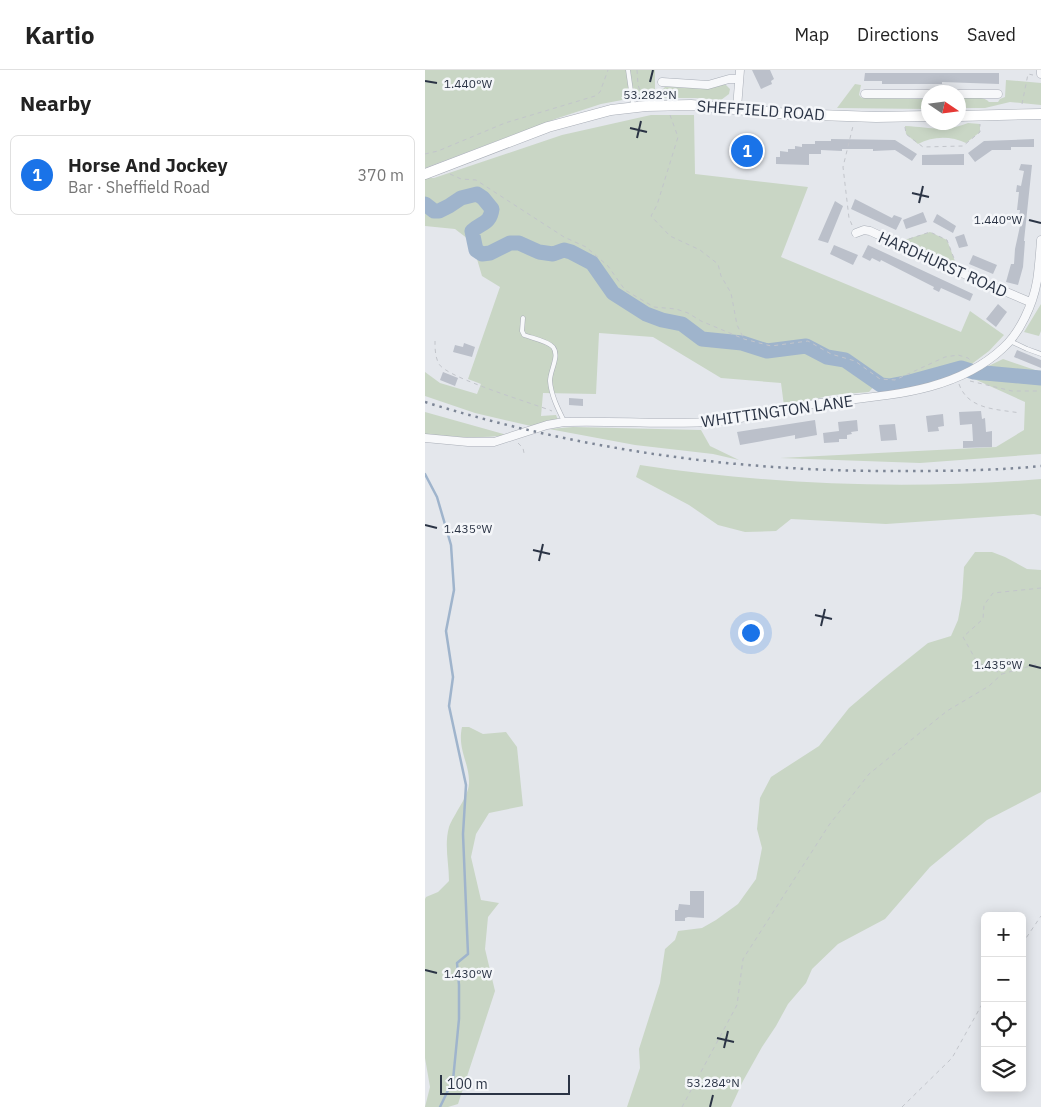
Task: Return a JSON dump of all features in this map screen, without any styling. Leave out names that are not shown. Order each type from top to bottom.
[{"type":"main road","name":"SHEFFIELD ROAD","points":[[425,174],[548,126],[611,110],[666,104],[737,108],[789,114],[921,116]]},
{"type":"main road","points":[[966,116],[1041,114]]},
{"type":"street","points":[[737,108],[740,70]]},
{"type":"street","points":[[662,82],[708,85],[729,79],[739,79]]},
{"type":"street","points":[[865,94],[921,94]]},
{"type":"street","points":[[966,94],[998,94]]},
{"type":"street","name":"HARDHURST ROAD","points":[[855,233],[864,230],[870,231],[1030,302]]},
{"type":"street","name":"WHITTINGTON LANE","points":[[425,438],[494,442],[563,420],[683,423],[721,421],[827,402],[876,398],[915,390],[962,376],[1003,349],[1025,316],[1039,284],[1041,240]]},
{"type":"lane","points":[[628,70],[633,108]]},
{"type":"lane","points":[[523,318],[522,331],[524,335],[550,344],[556,353],[550,380],[554,398],[563,420]]},
{"type":"lane","points":[[1010,341],[1027,350],[1041,354]]},
{"type":"path","points":[[425,154],[438,151],[505,123],[595,96],[600,92],[608,70]]},
{"type":"path","points":[[637,70],[639,86],[646,106]]},
{"type":"path","points":[[1021,115],[1028,74],[1039,74]]},
{"type":"path","points":[[666,104],[678,137],[657,204],[651,216],[670,236],[700,250],[718,264],[721,276],[731,293],[737,324],[745,339]]},
{"type":"path","points":[[904,116],[906,134],[923,147],[963,146],[980,132],[981,115]]},
{"type":"path","points":[[855,116],[843,167],[849,218],[855,233]]},
{"type":"path","points":[[442,167],[453,177],[476,180],[564,237],[586,247],[608,266],[625,290],[654,307],[676,309],[689,313],[701,322],[745,339],[771,346],[808,341],[831,354],[855,361],[880,379],[895,380],[945,357],[957,355],[968,358],[977,367]]},
{"type":"path","points":[[897,243],[930,232],[947,240],[959,272]]},
{"type":"path","points":[[435,341],[439,365],[445,370],[476,385],[548,410],[563,420]]},
{"type":"path","points":[[962,376],[967,380],[1012,391],[1041,391]]},
{"type":"path","points":[[962,376],[962,391],[969,401],[981,406],[1020,413]]},
{"type":"path","points":[[508,438],[520,444],[524,452]]},
{"type":"path","points":[[1002,674],[977,662],[963,637],[983,619],[985,605],[993,593],[1041,588]]},
{"type":"path","points":[[683,1107],[737,1005],[743,959],[829,825],[869,774],[947,711],[989,686],[1002,674],[1041,663]]},
{"type":"path","points":[[1026,938],[1041,916]]},
{"type":"path","points":[[902,1107],[952,1058],[983,1002]]},
{"type":"green space","points":[[425,70],[655,70],[655,90],[662,90],[665,87],[712,88],[724,83],[730,89],[729,94],[721,100],[654,98],[654,94],[601,104],[558,118],[425,168]]},
{"type":"green space","points":[[1006,80],[1041,83],[1041,105],[1010,102],[985,108],[966,108],[966,97],[998,102],[1005,97]]},
{"type":"green space","points":[[855,84],[861,85],[859,95],[862,98],[921,99],[921,109],[837,108]]},
{"type":"green space","points":[[651,115],[694,115],[695,174],[808,187],[781,257],[961,332],[970,311],[1004,335],[989,351],[969,366],[960,362],[906,381],[876,384],[869,392],[833,395],[784,406],[781,383],[721,378],[653,337],[599,333],[596,394],[543,393],[541,416],[556,415],[558,420],[531,426],[475,413],[425,396],[425,372],[440,383],[477,394],[481,384],[468,379],[500,287],[482,276],[472,242],[455,229],[425,226],[425,178],[434,178],[562,135]]},
{"type":"green space","points":[[966,124],[980,124],[980,132],[966,143],[942,138],[930,139],[918,144],[906,134],[905,126],[921,128],[921,130],[966,130]]},
{"type":"green space","points":[[930,232],[947,240],[956,264],[904,240]]},
{"type":"green space","points":[[1041,304],[1041,331],[1039,336],[1024,332]]},
{"type":"green space","points":[[1003,359],[1041,372],[1041,454],[920,463],[780,458],[996,447],[1024,430],[1025,402],[972,378],[970,375]]},
{"type":"green space","points":[[425,412],[507,435],[466,437],[425,434]]},
{"type":"green space","points":[[573,427],[701,430],[710,446],[739,460],[713,454],[635,445],[549,429]]},
{"type":"green space","points":[[640,465],[740,477],[840,484],[941,484],[1041,479],[1041,516],[1034,514],[886,524],[791,519],[776,531],[745,532],[718,525],[689,505],[636,477]]},
{"type":"green space","points":[[975,552],[992,552],[1027,569],[1041,570],[1041,792],[987,820],[930,867],[885,919],[838,944],[812,969],[806,983],[788,1004],[762,1047],[731,1107],[627,1107],[640,1068],[639,1049],[660,983],[665,949],[675,940],[678,931],[702,928],[738,904],[756,879],[762,848],[757,829],[760,798],[771,777],[819,746],[849,708],[928,643],[951,636],[958,620],[964,567]]},
{"type":"green space","points":[[462,727],[469,727],[483,734],[506,732],[517,747],[523,806],[489,813],[476,834],[471,857],[481,900],[499,903],[488,917],[485,949],[495,991],[458,1104],[448,1107],[425,1107],[430,1087],[425,1058],[425,899],[438,892],[449,881],[447,847],[449,827],[469,784],[468,769],[461,743]]},
{"type":"building","points":[[752,70],[770,70],[774,79],[771,81],[772,84],[761,89]]},
{"type":"building","points":[[865,73],[999,73],[999,84],[942,82],[942,84],[882,84],[882,81],[864,81]]},
{"type":"building","points":[[831,139],[895,140],[917,154],[912,161],[895,150],[821,150],[821,154],[809,154],[809,165],[776,164],[776,157],[780,157],[780,151],[788,152],[788,149],[795,149],[795,146],[802,147],[802,144],[815,144],[815,141],[831,141]]},
{"type":"building","points":[[1034,139],[1034,147],[1011,147],[1011,150],[992,150],[975,162],[968,153],[984,141]]},
{"type":"building","points":[[738,142],[757,145],[756,158],[751,158],[750,166],[739,165],[740,157],[736,156]]},
{"type":"building","points":[[964,154],[964,165],[922,165],[922,155]]},
{"type":"building","points":[[1021,164],[1032,165],[1023,267],[1018,285],[1006,282],[1011,264],[1014,264],[1020,226],[1018,225],[1020,210],[1017,210],[1019,192],[1016,192],[1017,185],[1021,186],[1024,171],[1019,170]]},
{"type":"building","points":[[855,199],[892,218],[894,215],[902,218],[896,230],[851,209]]},
{"type":"building","points":[[835,201],[843,206],[828,243],[818,240]]},
{"type":"building","points":[[923,212],[927,222],[906,229],[903,220]]},
{"type":"building","points":[[937,214],[956,226],[953,233],[933,222]]},
{"type":"building","points":[[964,234],[968,246],[959,248],[955,237]]},
{"type":"building","points":[[834,245],[858,255],[853,265],[830,254]]},
{"type":"building","points":[[868,245],[973,294],[970,301],[941,288],[939,292],[933,289],[934,287],[881,260],[880,262],[872,258],[870,261],[862,257]]},
{"type":"building","points":[[973,255],[997,265],[993,274],[969,264]]},
{"type":"building","points":[[998,304],[1007,312],[996,327],[986,319]]},
{"type":"building","points":[[464,343],[475,347],[472,357],[453,352],[455,345],[463,347]]},
{"type":"building","points":[[1017,350],[1041,360],[1041,368],[1014,357]]},
{"type":"building","points":[[443,372],[458,378],[455,386],[440,380]]},
{"type":"building","points":[[569,398],[583,399],[583,406],[569,405]]},
{"type":"building","points":[[981,411],[982,419],[985,418],[986,432],[992,431],[992,447],[963,448],[963,441],[973,441],[972,424],[960,425],[959,412]]},
{"type":"building","points":[[943,414],[944,426],[938,427],[939,431],[928,432],[926,416]]},
{"type":"building","points":[[815,420],[817,435],[795,439],[795,435],[740,445],[737,432]]},
{"type":"building","points":[[857,420],[858,431],[851,432],[852,434],[847,435],[847,439],[839,439],[839,442],[824,443],[823,433],[839,431],[838,422]]},
{"type":"building","points":[[895,424],[897,440],[881,441],[879,425]]},
{"type":"building","points":[[690,891],[704,891],[704,918],[688,917],[685,918],[685,921],[675,921],[675,910],[678,910],[679,904],[690,905]]},
{"type":"waterway","points":[[425,204],[434,211],[439,211],[461,198],[477,194],[492,209],[489,218],[472,231],[476,250],[482,254],[490,253],[510,243],[519,243],[539,252],[553,254],[564,250],[571,252],[592,263],[613,293],[646,314],[682,324],[702,339],[742,343],[767,351],[806,346],[827,357],[845,360],[881,385],[889,386],[961,368],[974,372],[1041,378]]},
{"type":"waterway","points":[[425,474],[437,497],[451,545],[454,590],[446,631],[453,677],[449,706],[466,785],[463,834],[468,954],[457,963],[459,1019],[453,1080],[440,1107]]},
{"type":"railway","points":[[425,402],[539,433],[655,454],[713,462],[772,467],[890,471],[984,470],[1041,466]]},
{"type":"place","name":"Horse And Jockey","points":[[747,151]]}]
